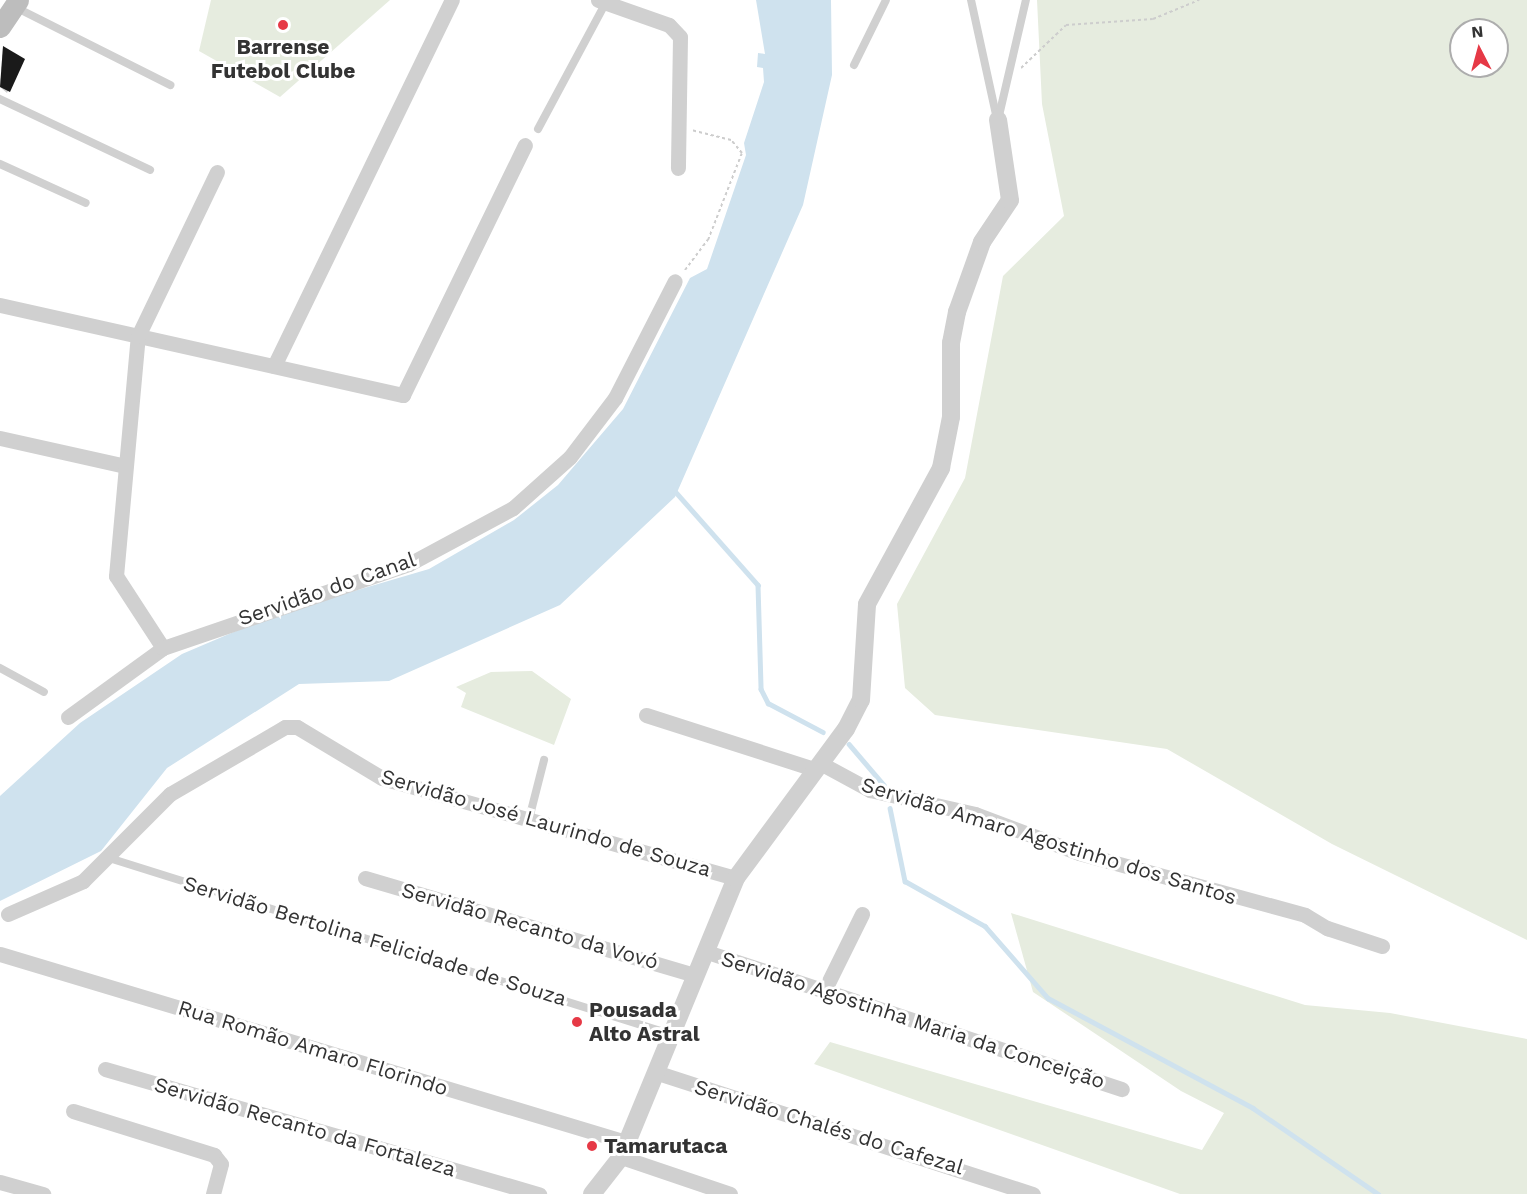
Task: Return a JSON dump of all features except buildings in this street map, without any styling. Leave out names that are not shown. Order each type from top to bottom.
[{"type":"main road","points":[[0,27],[16,3]]},
{"type":"street","points":[[274,366],[452,0]]},
{"type":"street","points":[[602,2],[669,25],[680,37],[678,168]]},
{"type":"street","points":[[592,1194],[621,1155],[674,1035],[694,975],[736,878],[817,766],[861,700],[865,620],[872,588],[941,468],[951,417],[951,343],[957,312],[982,242],[1006,211],[1012,190],[998,120]]},
{"type":"street","points":[[0,305],[402,395],[525,145]]},
{"type":"street","points":[[163,648],[116,576],[138,336],[217,172]]},
{"type":"street","name":"Servidão do Canal","points":[[68,717],[163,648],[409,564],[513,508],[570,457],[615,398],[675,281]]},
{"type":"street","points":[[0,438],[125,466]]},
{"type":"street","name":"Servidão Amaro Agostinho dos Santos","points":[[646,715],[817,766],[870,790],[975,814],[1079,853],[1305,915],[1327,928],[1382,946]]},
{"type":"street","name":"Servidão José Laurindo de Souza","points":[[110,858],[140,821],[182,785],[226,765],[285,726],[297,727],[382,778],[736,878]]},
{"type":"street","points":[[8,914],[83,881],[110,858]]},
{"type":"street","name":"Servidão Recanto da Vovó","points":[[365,878],[694,975]]},
{"type":"street","points":[[824,992],[862,914]]},
{"type":"street","name":"Servidão Agostinha Maria da Conceição","points":[[704,951],[1122,1089]]},
{"type":"street","name":"Rua Romão Amaro Florindo","points":[[0,954],[621,1155]]},
{"type":"street","name":"Servidão Recanto da Fortaleza","points":[[105,1069],[539,1194]]},
{"type":"street","name":"Servidão Chalés do Cafezal","points":[[658,1073],[1033,1194]]},
{"type":"street","points":[[73,1111],[214,1155],[221,1164],[213,1194]]},
{"type":"street","points":[[621,1155],[698,1194]]},
{"type":"street","points":[[621,1155],[730,1194]]},
{"type":"street","points":[[7,1187],[43,1194]]},
{"type":"lane","points":[[854,65],[886,0]]},
{"type":"lane","points":[[971,0],[998,120]]},
{"type":"lane","points":[[998,120],[1010,78],[1026,0]]},
{"type":"lane","points":[[538,129],[602,2]]},
{"type":"lane","points":[[16,3],[170,85]]},
{"type":"lane","points":[[0,99],[150,170]]},
{"type":"lane","points":[[0,164],[86,203]]},
{"type":"lane","points":[[0,668],[44,692]]},
{"type":"lane","points":[[529,819],[544,759]]},
{"type":"lane","name":"Servidão Bertolina Felicidade de Souza","points":[[110,858],[674,1035]]},
{"type":"path","points":[[1010,78],[1066,25],[1153,20],[1199,0]]},
{"type":"path","points":[[675,281],[708,240],[742,153],[731,141],[679,126]]},
{"type":"shaded area","name":"Barrense Futebol Clube","points":[[211,0],[390,0],[280,97],[199,51]]},
{"type":"shaded area","points":[[1037,0],[1527,0],[1527,940],[1332,844],[1167,749],[935,715],[905,688],[897,604],[965,478],[1003,276],[1064,216],[1042,104]]},
{"type":"shaded area","points":[[532,671],[571,699],[554,745],[461,707],[466,693],[456,687],[491,672]]},
{"type":"shaded area","points":[[1011,913],[1305,1005],[1390,1013],[1527,1039],[1527,1194],[1180,1194],[814,1064],[830,1042],[1202,1150],[1224,1113],[1181,1091],[1033,992]]},
{"type":"water","points":[[756,0],[831,0],[832,75],[803,205],[675,497],[560,605],[389,681],[299,684],[167,768],[101,851],[0,901],[0,796],[80,723],[182,654],[276,614],[429,569],[514,520],[558,485],[623,409],[690,278],[707,269],[746,155],[744,143],[764,82],[763,68],[757,67],[758,53],[765,54]]},
{"type":"waterway","points":[[674,490],[758,585],[761,689],[768,703],[823,732]]},
{"type":"waterway","points":[[849,744],[884,785]]},
{"type":"waterway","points":[[890,808],[905,881],[985,926],[1048,998],[1253,1108],[1378,1194]]},
{"type":"place","name":"Barrense Futebol Clube","points":[[283,25]]},
{"type":"place","name":"Pousada Alto Astral","points":[[577,1022]]},
{"type":"place","name":"Tamarutaca","points":[[592,1146]]}]
